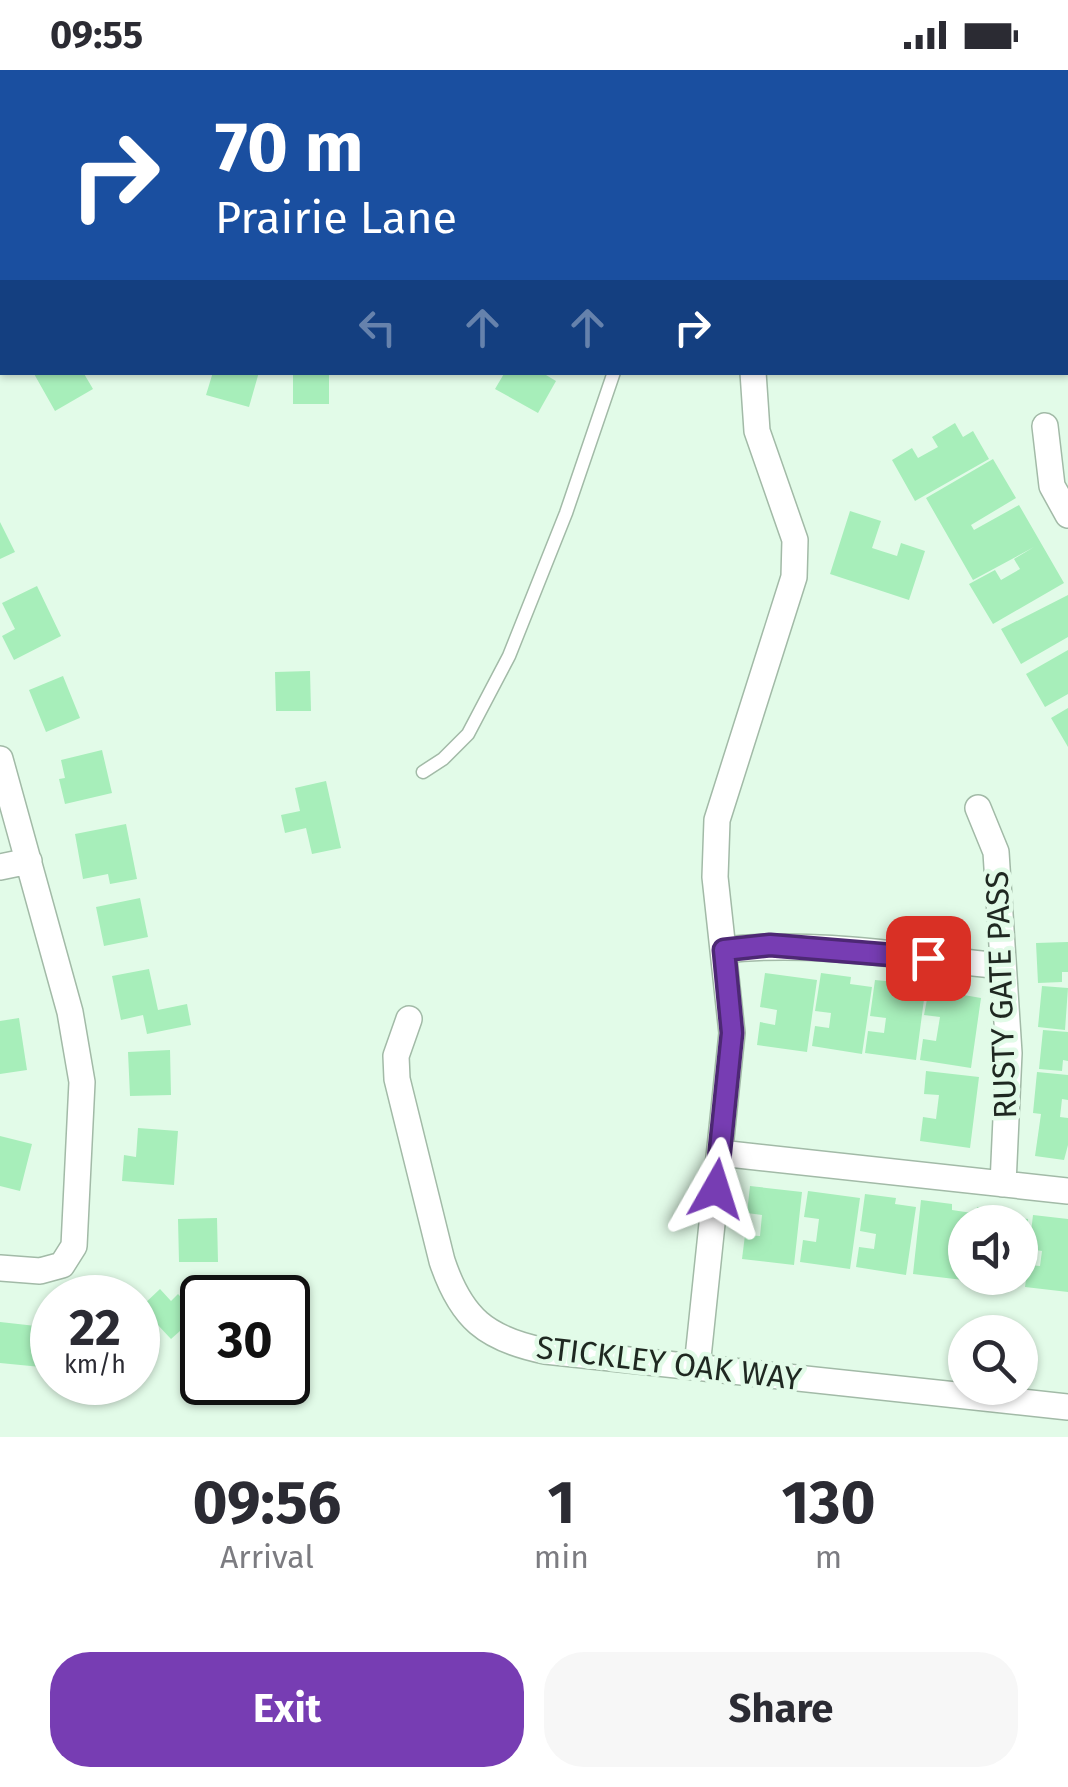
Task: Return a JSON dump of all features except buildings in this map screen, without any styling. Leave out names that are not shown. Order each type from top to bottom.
[{"type":"street","points":[[697,1367],[732,1033],[715,877],[718,820],[794,578],[796,540],[757,431],[753,375]]},
{"type":"street","points":[[1046,426],[1052,486],[1068,515]]},
{"type":"street","points":[[0,759],[70,1012],[82,1082],[74,1246],[62,1265],[40,1271],[0,1268]]},
{"type":"street","name":"RUSTY GATE PASS","points":[[978,808],[996,852],[1009,1053],[1003,1184]]},
{"type":"street","points":[[0,867],[29,860]]},
{"type":"street","points":[[724,950],[770,945],[817,947],[1002,966]]},
{"type":"street","name":"STICKLEY OAK WAY","points":[[409,1019],[396,1056],[397,1079],[442,1261],[450,1287],[466,1312],[488,1332],[514,1344],[1068,1407]]},
{"type":"street","points":[[720,1153],[1068,1191]]},
{"type":"lane","points":[[423,772],[444,760],[468,734],[509,656],[566,513],[613,375]]},
{"type":"route","points":[[716,1189],[732,1033],[724,950],[770,945],[928,958]]}]
